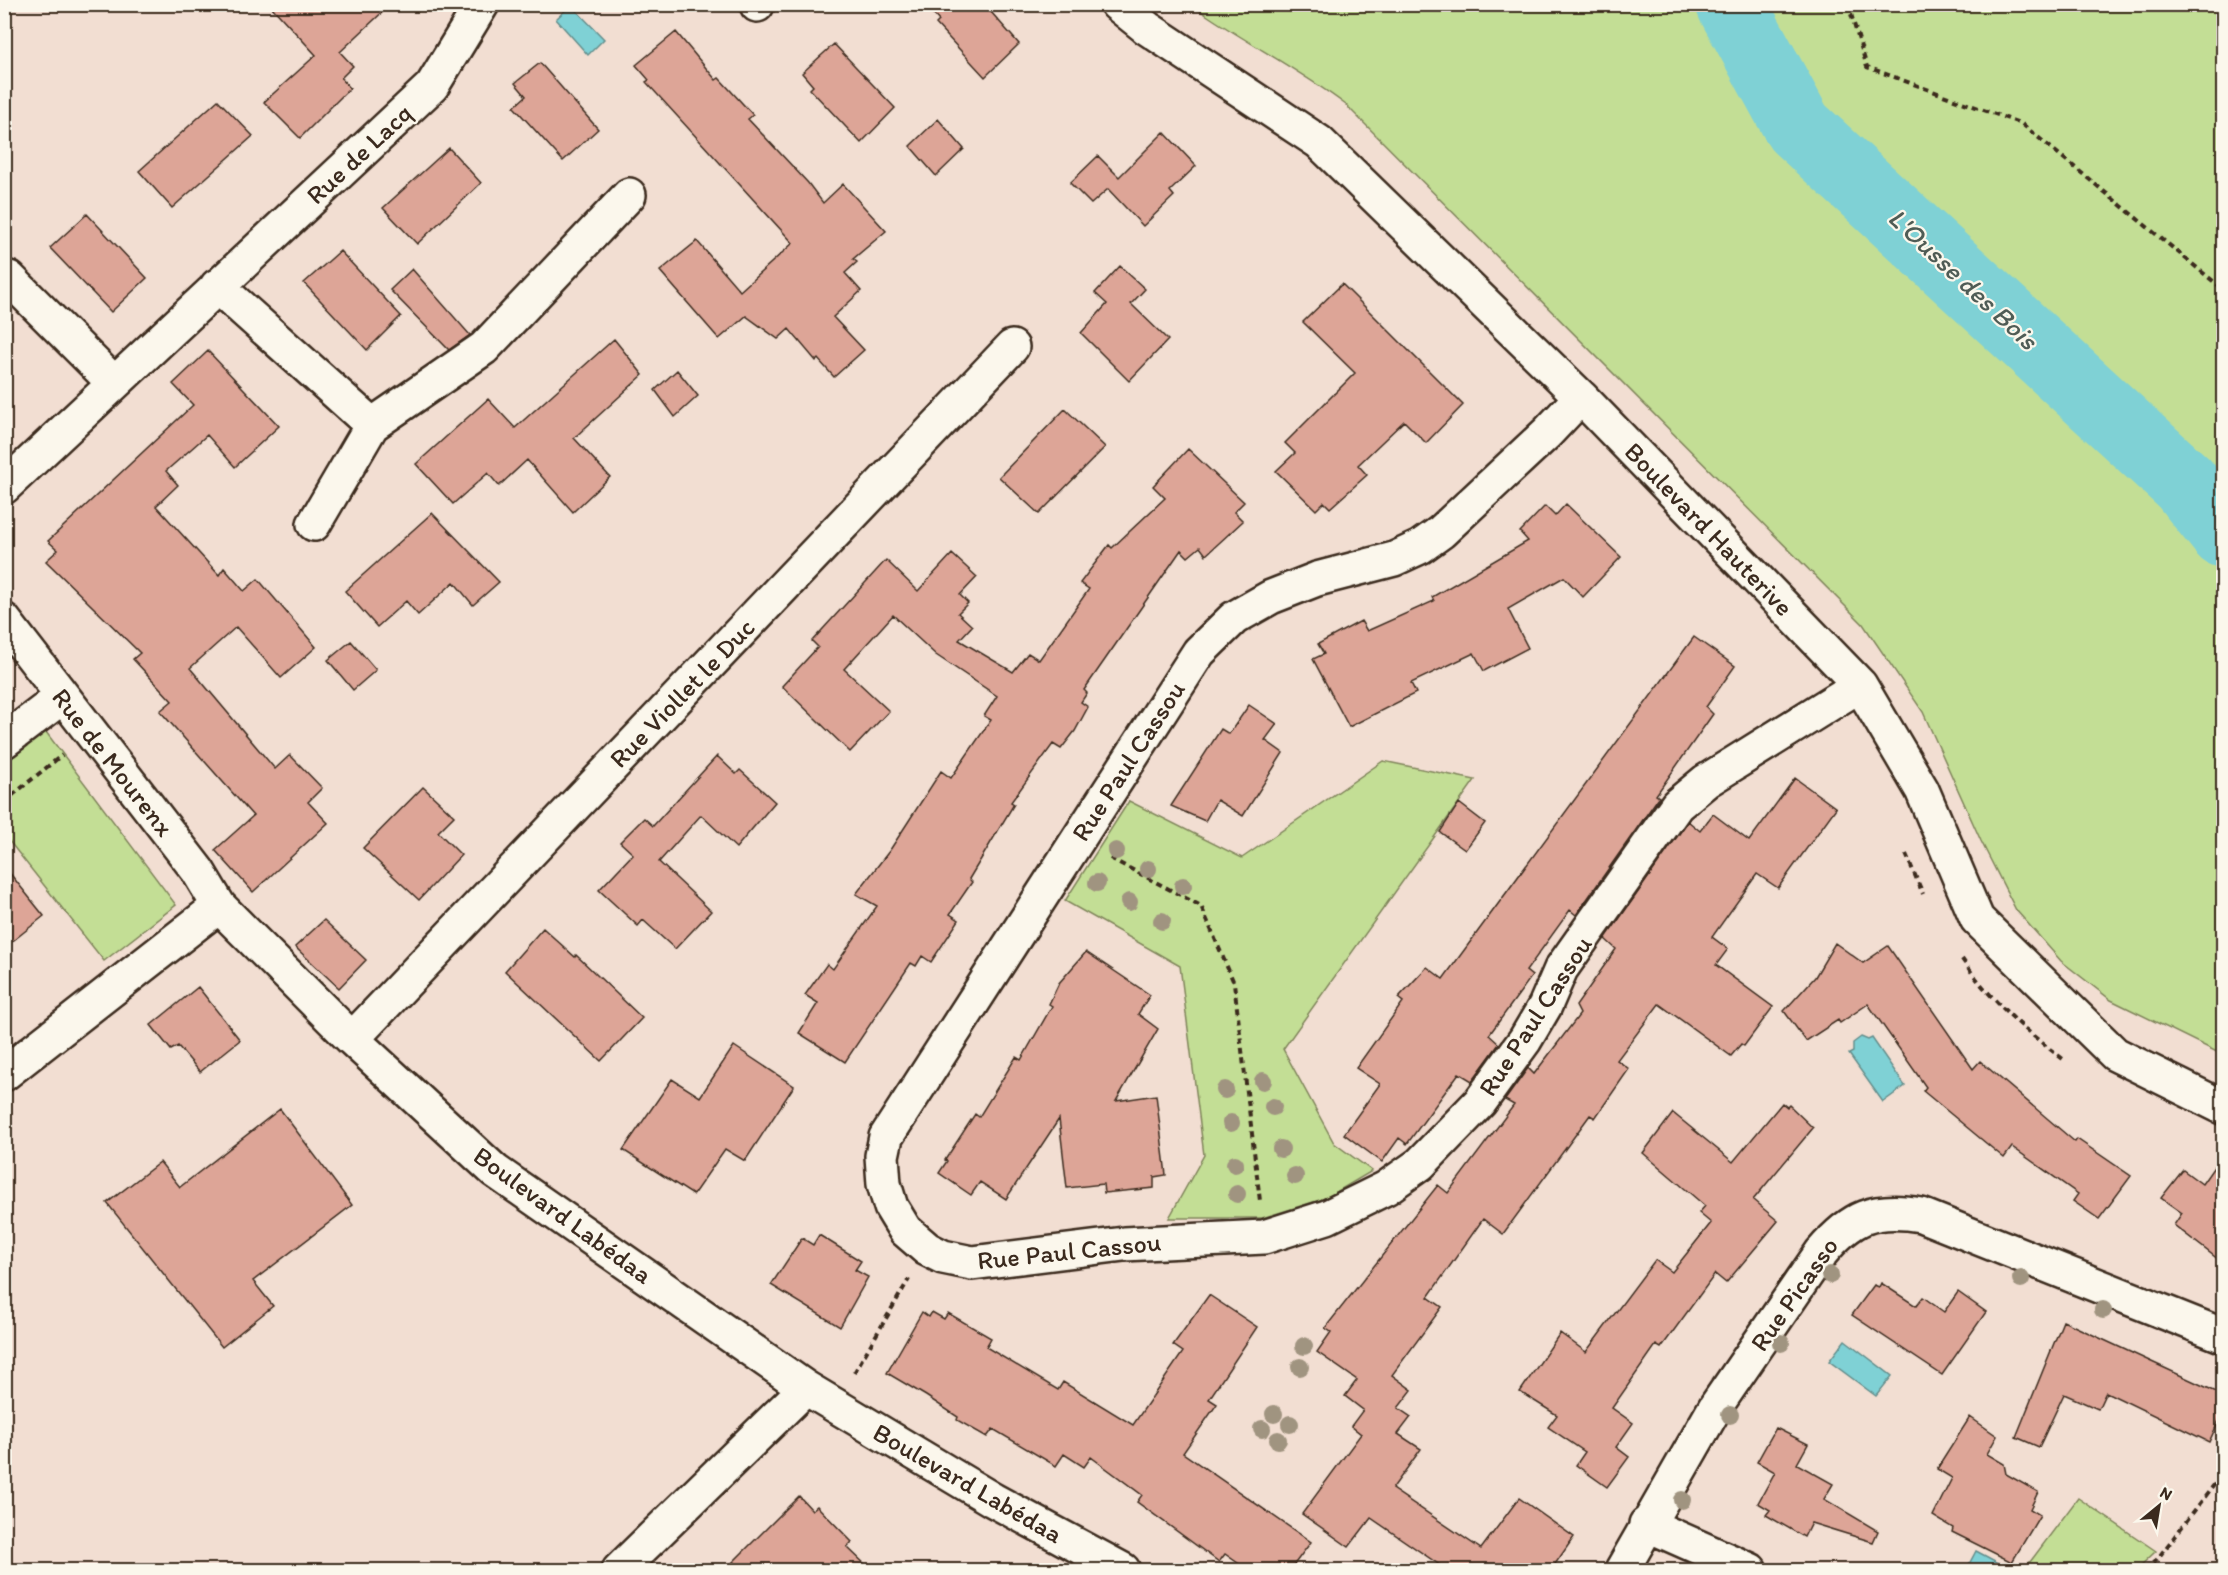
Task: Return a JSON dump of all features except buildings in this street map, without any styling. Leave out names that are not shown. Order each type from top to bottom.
[{"type":"street","name":"Rue de Lacq","points":[[4,487],[432,86],[482,4]]},
{"type":"street","name":"Boulevard Hauterive","points":[[1118,4],[1147,28],[1319,142],[1581,397],[1860,685],[1922,790],[1977,919],[2115,1054],[2223,1108]]},
{"type":"street","points":[[314,524],[372,425],[484,348],[629,195]]},
{"type":"street","points":[[9,278],[114,382]]},
{"type":"street","points":[[217,286],[372,425]]},
{"type":"street","name":"Rue Viollet le Duc","points":[[352,1039],[1012,346]]},
{"type":"street","name":"Rue Paul Cassou","points":[[1581,397],[1547,433],[1450,525],[1420,547],[1394,559],[1317,579],[1271,597],[1234,618],[1199,652],[886,1137],[882,1156],[884,1184],[891,1207],[905,1230],[927,1249],[943,1257],[972,1263],[1136,1243],[1264,1237],[1327,1217],[1386,1188],[1420,1164],[1480,1102],[1504,1071],[1545,1006],[1562,969],[1677,805],[1706,781],[1860,685]]},
{"type":"street","name":"Rue de Mourenx","points":[[4,620],[89,733],[198,871],[219,906]]},
{"type":"street","points":[[4,741],[62,697]]},
{"type":"street","points":[[4,1074],[219,906]]},
{"type":"street","name":"Boulevard Labédaa","points":[[219,906],[352,1039],[495,1171],[806,1388],[993,1500],[1123,1570]]},
{"type":"street","name":"Rue Picasso","points":[[1622,1570],[1646,1524],[1716,1406],[1821,1253],[1840,1230],[1857,1220],[1880,1213],[1900,1212],[1921,1215],[2223,1336]]},
{"type":"street","points":[[619,1570],[806,1388]]},
{"type":"street","points":[[1646,1524],[1750,1570]]},
{"type":"path","points":[[1848,4],[1867,67],[2022,124],[2223,290]]},
{"type":"path","points":[[4,802],[89,733]]},
{"type":"path","points":[[1077,840],[1201,906],[1234,983],[1264,1237]]},
{"type":"path","points":[[1903,845],[1915,879],[1926,898]]},
{"type":"path","points":[[1960,956],[1980,985],[2024,1030],[2074,1064]]},
{"type":"path","points":[[835,1405],[927,1249]]},
{"type":"path","points":[[2145,1570],[2155,1562],[2223,1472]]},
{"type":"green space","points":[[1192,5],[2223,5],[2223,1055],[2111,1000],[2061,961],[2016,910],[1981,841],[1923,712],[1863,624],[1346,105]]},
{"type":"green space","points":[[40,724],[176,905],[104,961],[5,836],[5,750]]},
{"type":"green space","points":[[1383,761],[1475,780],[1283,1049],[1334,1143],[1372,1171],[1326,1198],[1262,1218],[1169,1218],[1204,1155],[1180,966],[1065,901],[1129,801],[1242,858]]},
{"type":"green space","points":[[2078,1498],[2156,1551],[2136,1570],[2024,1570]]},
{"type":"water","points":[[571,5],[604,39],[588,55],[556,19]]},
{"type":"water","points":[[1861,1037],[1868,1040],[1872,1038],[1905,1086],[1883,1102],[1849,1054],[1853,1052],[1853,1043]]},
{"type":"water","points":[[1845,1340],[1892,1376],[1876,1396],[1829,1361]]},
{"type":"water","points":[[1976,1551],[2010,1569],[1966,1570]]},
{"type":"waterway","name":"L'Ousse des Bois","points":[[1731,4],[1798,127],[2184,483],[2224,533]]}]
